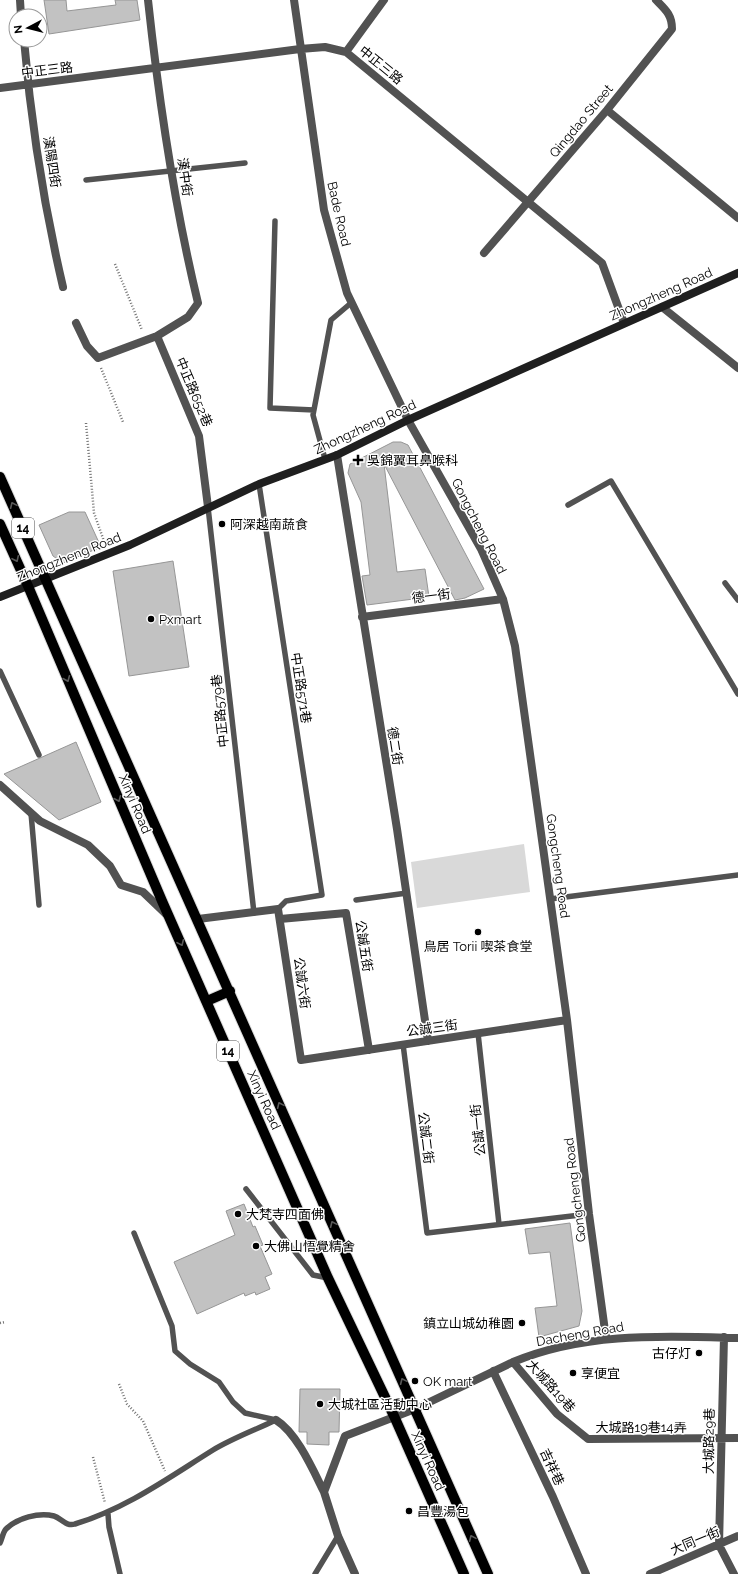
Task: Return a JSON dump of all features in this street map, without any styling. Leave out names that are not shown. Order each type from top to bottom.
[{"type":"main road","name":"14","points":[[0,477],[46,579]]},
{"type":"main road","name":"Xinyi Road","points":[[0,524],[170,918],[328,1278],[394,1416],[464,1574]]},
{"type":"main road","name":"Xinyi Road","points":[[46,579],[488,1574]]},
{"type":"main road","points":[[207,1001],[230,991]]},
{"type":"street","name":"漢中街","points":[[148,0],[156,68],[172,171],[185,248],[198,303],[188,317],[157,336]]},
{"type":"street","name":"Bade Road","points":[[294,0],[324,210],[346,293],[408,420]]},
{"type":"street","points":[[346,52],[384,0]]},
{"type":"street","name":"Qingdao Street","points":[[484,253],[607,110],[672,29],[672,20],[669,12],[656,0]]},
{"type":"street","name":"中正三路","points":[[0,88],[300,49],[325,47],[346,52],[529,201],[602,263],[624,323]]},
{"type":"street","name":"漢陽四街","points":[[25,48],[28,84],[50,228],[63,287]]},
{"type":"street","points":[[607,110],[738,218]]},
{"type":"street","name":"Zhongzheng Road","points":[[0,597],[109,554],[260,484],[337,455],[408,420],[738,273]]},
{"type":"street","points":[[662,307],[738,368]]},
{"type":"street","points":[[76,322],[88,346],[98,358],[157,336]]},
{"type":"street","name":"中正路652巷","points":[[157,336],[199,436],[208,507]]},
{"type":"street","name":"Gongcheng Road","points":[[408,420],[480,548],[503,599],[515,646],[567,1020],[589,1214],[606,1338]]},
{"type":"street","name":"德二街","points":[[337,455],[407,893],[428,1041]]},
{"type":"street","name":"德一街","points":[[362,616],[503,599]]},
{"type":"street","points":[[0,785],[40,821],[88,845],[110,866],[121,885],[143,892],[170,918]]},
{"type":"street","points":[[198,919],[278,909]]},
{"type":"street","name":"公誠六街","points":[[278,909],[301,1060]]},
{"type":"street","name":"公誠五街","points":[[280,920],[346,913],[368,1050]]},
{"type":"street","name":"公誠三街","points":[[301,1060],[567,1020]]},
{"type":"street","name":"Dacheng Road","points":[[324,1492],[345,1436],[415,1409],[529,1355],[567,1345],[606,1338],[634,1336],[738,1338]]},
{"type":"street","name":"大城路29巷","points":[[719,1544],[724,1337]]},
{"type":"street","name":"大城路19巷","points":[[513,1362],[557,1414],[572,1426]]},
{"type":"street","name":"吉祥巷","points":[[493,1371],[553,1497],[586,1574]]},
{"type":"street","points":[[276,1420],[284,1425],[305,1456],[324,1492],[338,1536],[354,1574]]},
{"type":"street","name":"大城路19巷14弄","points":[[572,1426],[588,1439],[738,1438]]},
{"type":"street","name":"大同一街","points":[[650,1574],[738,1536]]},
{"type":"street","points":[[719,1544],[734,1574]]},
{"type":"lane","points":[[86,180],[245,163]]},
{"type":"lane","points":[[275,221],[270,408],[314,410]]},
{"type":"lane","points":[[325,459],[313,415],[331,320],[352,303]]},
{"type":"lane","points":[[568,505],[611,480],[738,694]]},
{"type":"lane","name":"中正路571巷","points":[[260,484],[322,895],[286,901],[278,909]]},
{"type":"lane","name":"中正路579巷","points":[[208,507],[254,913]]},
{"type":"lane","points":[[725,583],[738,600]]},
{"type":"lane","points":[[0,671],[40,755]]},
{"type":"lane","points":[[31,813],[39,905]]},
{"type":"lane","points":[[550,899],[738,875]]},
{"type":"lane","points":[[356,900],[407,893]]},
{"type":"lane","name":"公誠一街","points":[[478,1033],[500,1224]]},
{"type":"lane","name":"公誠二街","points":[[403,1044],[426,1233],[500,1224]]},
{"type":"lane","points":[[246,1189],[313,1275],[328,1278]]},
{"type":"lane","points":[[500,1224],[589,1214]]},
{"type":"lane","points":[[134,1233],[172,1326],[175,1351],[190,1364],[219,1382],[233,1402],[245,1413],[276,1420]]},
{"type":"lane","points":[[0,1543],[6,1530],[22,1518],[38,1515],[55,1516],[61,1522],[73,1525],[108,1514],[168,1479],[215,1449],[276,1420]]},
{"type":"lane","points":[[108,1514],[109,1527],[117,1555],[120,1574]]},
{"type":"lane","points":[[315,1574],[338,1536]]},
{"type":"path","points":[[115,264],[146,340]]},
{"type":"path","points":[[98,358],[123,422]]},
{"type":"path","points":[[86,423],[94,513],[109,554]]},
{"type":"path","points":[[0,1323],[6,1322]]},
{"type":"path","points":[[119,1384],[127,1404],[142,1421],[168,1479]]},
{"type":"path","points":[[94,1457],[108,1514]]},
{"type":"shaded area","points":[[524,844],[530,892],[417,908],[411,862]]},
{"type":"building","points":[[44,0],[66,0],[67,11],[116,5],[115,0],[137,0],[140,20],[49,34],[48,8],[45,8]]},
{"type":"building","points":[[393,442],[401,442],[408,445],[484,589],[465,598],[455,600],[384,464],[397,572],[425,569],[429,597],[367,605],[362,576],[370,575],[361,502],[348,473],[350,464]]},
{"type":"building","points":[[69,512],[85,512],[101,547],[63,563],[53,556],[39,525]]},
{"type":"building","name":"Pxmart","points":[[173,561],[189,667],[129,676],[113,571]]},
{"type":"building","points":[[76,742],[101,802],[59,820],[4,774]]},
{"type":"building","points":[[244,1204],[253,1227],[255,1226],[263,1245],[260,1246],[272,1274],[265,1277],[270,1289],[256,1295],[255,1292],[245,1296],[244,1293],[197,1314],[174,1262],[235,1235],[226,1211]]},
{"type":"building","points":[[570,1223],[582,1311],[579,1326],[539,1337],[535,1308],[557,1306],[550,1252],[529,1254],[525,1229]]},
{"type":"building","name":"大城社區活動中心","points":[[300,1389],[340,1389],[339,1432],[329,1432],[329,1445],[307,1444],[307,1432],[299,1432]]},
{"type":"place","name":"吳錦翼耳鼻喉科","points":[[358,460]]},
{"type":"place","name":"阿深越南蔬食","points":[[222,524]]},
{"type":"place","name":"Pxmart","points":[[151,619]]},
{"type":"place","name":"鳥居 Torii 喫茶食堂","points":[[478,932]]},
{"type":"place","name":"大梵寺四面佛","points":[[238,1214]]},
{"type":"place","name":"大佛山悟覺精舍","points":[[256,1246]]},
{"type":"place","name":"鎮立山城幼稚園","points":[[522,1323]]},
{"type":"place","name":"古仔灯","points":[[699,1353]]},
{"type":"place","name":"享便宜","points":[[573,1373]]},
{"type":"place","name":"OK mart","points":[[415,1381]]},
{"type":"place","name":"大城社區活動中心","points":[[320,1404]]},
{"type":"place","name":"昌豐湯包","points":[[409,1511]]}]
